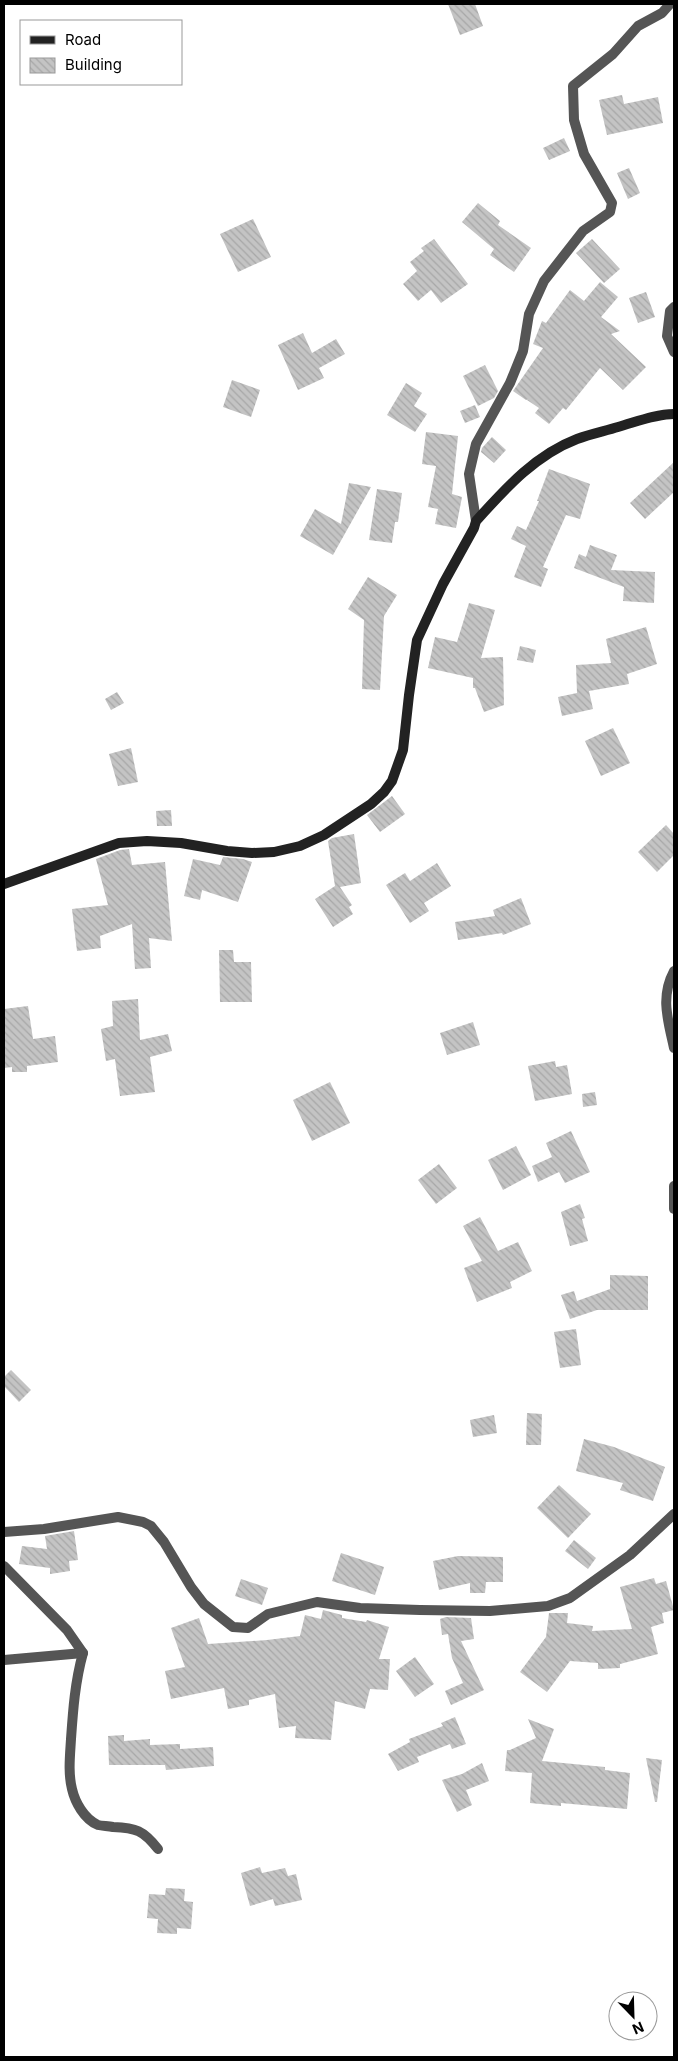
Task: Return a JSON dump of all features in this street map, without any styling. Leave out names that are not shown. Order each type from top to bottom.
[{"type":"main road","points":[[4,884],[119,843],[148,840],[181,843],[226,851],[274,852],[300,846],[324,835],[371,804],[384,792],[392,781],[403,750],[408,695],[417,640],[443,584],[476,521],[510,484],[531,466],[552,452],[576,440],[656,416],[674,414]]},
{"type":"street","points":[[476,521],[469,474],[476,444],[510,384],[523,351],[529,314],[544,281],[583,231],[610,212],[612,203],[584,154],[574,120],[573,86],[613,54],[638,26],[662,13],[670,4]]},
{"type":"street","points":[[674,307],[670,311],[667,336],[674,352]]},
{"type":"street","points":[[674,971],[669,981],[665,1009],[674,1048]]},
{"type":"street","points":[[674,1186],[674,1209]]},
{"type":"street","points":[[4,1532],[44,1529],[118,1517],[143,1522],[151,1526],[164,1542],[191,1587],[204,1604],[233,1626],[248,1628],[268,1614],[317,1602],[360,1608],[490,1611],[548,1606],[570,1598],[630,1555],[674,1514]]},
{"type":"street","points":[[4,1566],[67,1630],[83,1653]]},
{"type":"street","points":[[4,1660],[83,1653]]},
{"type":"street","points":[[83,1653],[77,1675],[73,1704],[69,1766],[71,1788],[76,1802],[84,1814],[98,1825],[134,1828],[148,1837],[158,1849]]},
{"type":"building","points":[[448,4],[475,4],[483,26],[460,35]]},
{"type":"building","points":[[622,95],[624,104],[658,97],[663,123],[607,135],[599,100]]},
{"type":"building","points":[[564,138],[570,151],[549,160],[543,148]]},
{"type":"building","points":[[629,168],[640,193],[628,199],[617,173]]},
{"type":"building","points":[[478,203],[500,221],[498,225],[531,248],[514,272],[490,255],[494,249],[462,222]]},
{"type":"building","points":[[253,219],[271,257],[238,272],[220,234]]},
{"type":"building","points":[[434,239],[468,284],[441,303],[431,290],[418,301],[403,284],[417,271],[410,262],[424,251],[421,248]]},
{"type":"building","points":[[592,239],[620,269],[604,283],[576,253]]},
{"type":"building","points":[[600,282],[618,297],[601,317],[620,331],[611,334],[646,367],[623,390],[600,368],[566,410],[563,408],[549,424],[535,413],[539,408],[527,400],[529,399],[526,400],[513,391],[543,348],[533,344],[542,321],[546,323],[570,290],[584,301]]},
{"type":"building","points":[[646,292],[655,317],[638,323],[629,298]]},
{"type":"building","points":[[303,333],[312,353],[336,339],[345,354],[319,368],[324,378],[298,390],[278,345]]},
{"type":"building","points":[[485,365],[498,391],[494,398],[478,406],[463,376]]},
{"type":"building","points":[[232,380],[260,390],[251,417],[223,407]]},
{"type":"building","points":[[406,383],[422,393],[414,406],[427,414],[415,432],[387,415]]},
{"type":"building","points":[[475,405],[480,417],[465,423],[460,411]]},
{"type":"building","points":[[426,432],[458,436],[452,494],[462,497],[456,528],[435,524],[438,509],[428,507],[436,466],[422,464]]},
{"type":"building","points":[[492,437],[506,450],[494,463],[481,452],[482,448]]},
{"type":"building","points":[[674,462],[674,492],[645,519],[630,503]]},
{"type":"building","points":[[549,469],[590,484],[580,519],[566,515],[543,567],[548,569],[541,587],[514,577],[526,546],[511,539],[517,526],[526,530],[539,501],[537,501]]},
{"type":"building","points":[[349,483],[371,487],[333,555],[300,536],[315,509],[341,524]]},
{"type":"building","points":[[377,489],[402,493],[398,522],[395,522],[392,543],[369,540]]},
{"type":"building","points":[[590,545],[617,555],[611,570],[655,572],[654,603],[623,601],[624,587],[574,568],[579,554],[586,557]]},
{"type":"building","points":[[368,577],[397,595],[384,616],[380,690],[362,689],[364,620],[348,609]]},
{"type":"building","points":[[469,603],[495,610],[481,658],[503,657],[504,705],[484,712],[475,688],[473,688],[473,678],[428,668],[435,637],[457,642]]},
{"type":"building","points":[[646,627],[657,664],[627,674],[629,684],[589,691],[593,709],[562,716],[558,697],[577,693],[576,665],[611,663],[606,639]]},
{"type":"building","points":[[520,646],[536,650],[533,663],[517,660]]},
{"type":"building","points":[[117,692],[124,703],[111,710],[105,699]]},
{"type":"building","points":[[613,728],[630,763],[601,776],[585,741]]},
{"type":"building","points":[[131,748],[138,782],[118,786],[109,754]]},
{"type":"building","points":[[392,796],[405,814],[380,832],[367,815]]},
{"type":"building","points":[[171,810],[172,826],[157,826],[156,811]]},
{"type":"building","points":[[666,825],[674,834],[674,855],[657,872],[638,852]]},
{"type":"building","points":[[354,834],[361,883],[340,887],[352,905],[349,907],[353,914],[333,927],[315,899],[335,886],[328,841],[332,838]]},
{"type":"building","points":[[129,849],[132,865],[165,862],[172,941],[149,938],[151,968],[135,969],[132,924],[100,936],[101,948],[77,951],[72,909],[108,905],[96,859],[120,850]]},
{"type":"building","points":[[223,857],[252,862],[238,902],[202,890],[200,900],[184,896],[193,859],[220,865]]},
{"type":"building","points":[[437,863],[451,886],[424,903],[429,911],[410,923],[386,885],[405,873],[410,881]]},
{"type":"building","points":[[521,898],[531,924],[503,935],[502,933],[458,940],[455,922],[495,916],[493,910]]},
{"type":"building","points":[[219,950],[233,950],[234,962],[251,962],[252,1002],[220,1002]]},
{"type":"building","points":[[138,999],[140,1040],[168,1034],[172,1051],[150,1057],[155,1092],[120,1096],[115,1059],[106,1061],[101,1029],[113,1026],[112,1001]]},
{"type":"building","points":[[28,1006],[33,1039],[55,1036],[58,1062],[27,1066],[27,1072],[12,1072],[12,1067],[4,1068],[4,1009]]},
{"type":"building","points":[[473,1022],[480,1045],[447,1055],[440,1033]]},
{"type":"building","points":[[555,1061],[556,1067],[567,1065],[572,1094],[535,1101],[528,1066]]},
{"type":"building","points":[[330,1082],[350,1123],[312,1141],[293,1100]]},
{"type":"building","points":[[595,1092],[597,1105],[583,1107],[582,1094]]},
{"type":"building","points":[[571,1131],[590,1172],[565,1183],[559,1172],[538,1182],[532,1166],[552,1157],[546,1143]]},
{"type":"building","points":[[516,1146],[531,1175],[503,1190],[488,1160]]},
{"type":"building","points":[[439,1164],[457,1188],[436,1204],[418,1180]]},
{"type":"building","points":[[580,1204],[585,1218],[582,1219],[588,1241],[570,1246],[561,1212]]},
{"type":"building","points":[[480,1217],[498,1251],[518,1242],[532,1271],[510,1282],[512,1288],[477,1302],[464,1268],[482,1261],[463,1226]]},
{"type":"building","points":[[610,1275],[648,1276],[648,1310],[597,1310],[570,1319],[561,1295],[574,1291],[577,1301],[610,1289]]},
{"type":"building","points":[[576,1329],[581,1365],[560,1368],[554,1332]]},
{"type":"building","points":[[11,1370],[31,1390],[19,1402],[4,1386],[4,1377]]},
{"type":"building","points":[[527,1413],[542,1414],[541,1445],[526,1445]]},
{"type":"building","points":[[494,1415],[497,1433],[473,1437],[470,1420]]},
{"type":"building","points":[[584,1439],[614,1447],[665,1467],[653,1501],[620,1490],[623,1483],[576,1471]]},
{"type":"building","points":[[559,1485],[591,1514],[568,1538],[537,1508]]},
{"type":"building","points":[[74,1531],[78,1560],[69,1561],[70,1571],[50,1574],[50,1568],[19,1564],[22,1546],[47,1549],[45,1536]]},
{"type":"building","points":[[574,1540],[596,1558],[588,1569],[565,1551]]},
{"type":"building","points":[[341,1553],[384,1567],[375,1595],[332,1581]]},
{"type":"building","points":[[458,1556],[503,1557],[503,1582],[486,1582],[485,1593],[470,1593],[470,1583],[439,1590],[433,1561]]},
{"type":"building","points":[[654,1578],[656,1584],[666,1581],[674,1610],[662,1613],[664,1623],[651,1627],[658,1654],[620,1664],[620,1668],[598,1669],[598,1663],[570,1661],[547,1692],[520,1672],[546,1637],[549,1613],[568,1613],[567,1623],[593,1626],[592,1631],[632,1629],[620,1587]]},
{"type":"building","points":[[241,1579],[268,1588],[262,1605],[235,1596]]},
{"type":"building","points":[[323,1610],[342,1615],[342,1618],[366,1622],[367,1620],[389,1627],[379,1659],[390,1659],[388,1690],[370,1689],[365,1709],[335,1701],[331,1740],[295,1738],[296,1726],[279,1728],[275,1694],[249,1700],[249,1705],[228,1709],[224,1688],[171,1699],[165,1671],[185,1667],[171,1628],[199,1618],[208,1644],[267,1640],[300,1636],[305,1615],[321,1619]]},
{"type":"building","points":[[446,1617],[471,1618],[474,1639],[461,1641],[484,1690],[451,1705],[445,1691],[463,1683],[452,1658],[448,1634],[442,1635],[440,1619]]},
{"type":"building","points":[[415,1657],[434,1684],[415,1697],[396,1671]]},
{"type":"building","points":[[455,1717],[466,1744],[452,1749],[450,1744],[417,1757],[419,1762],[398,1771],[388,1754],[410,1742],[409,1739],[443,1726],[441,1723]]},
{"type":"building","points":[[528,1719],[554,1729],[542,1761],[605,1767],[605,1770],[630,1773],[627,1809],[561,1803],[561,1806],[530,1803],[532,1773],[505,1771],[507,1750],[536,1738]]},
{"type":"building","points":[[124,1735],[124,1741],[150,1739],[150,1745],[180,1744],[180,1749],[213,1747],[214,1766],[166,1770],[165,1765],[109,1765],[108,1736]]},
{"type":"building","points":[[646,1758],[662,1760],[657,1802],[655,1802]]},
{"type":"building","points":[[482,1763],[489,1781],[466,1790],[472,1805],[457,1812],[442,1780],[462,1774]]},
{"type":"building","points":[[260,1867],[262,1873],[285,1868],[288,1876],[296,1874],[302,1900],[275,1906],[273,1899],[250,1906],[241,1873]]},
{"type":"building","points":[[166,1888],[185,1889],[184,1901],[193,1902],[191,1929],[177,1928],[177,1934],[157,1933],[158,1919],[147,1918],[149,1894],[165,1895]]}]
